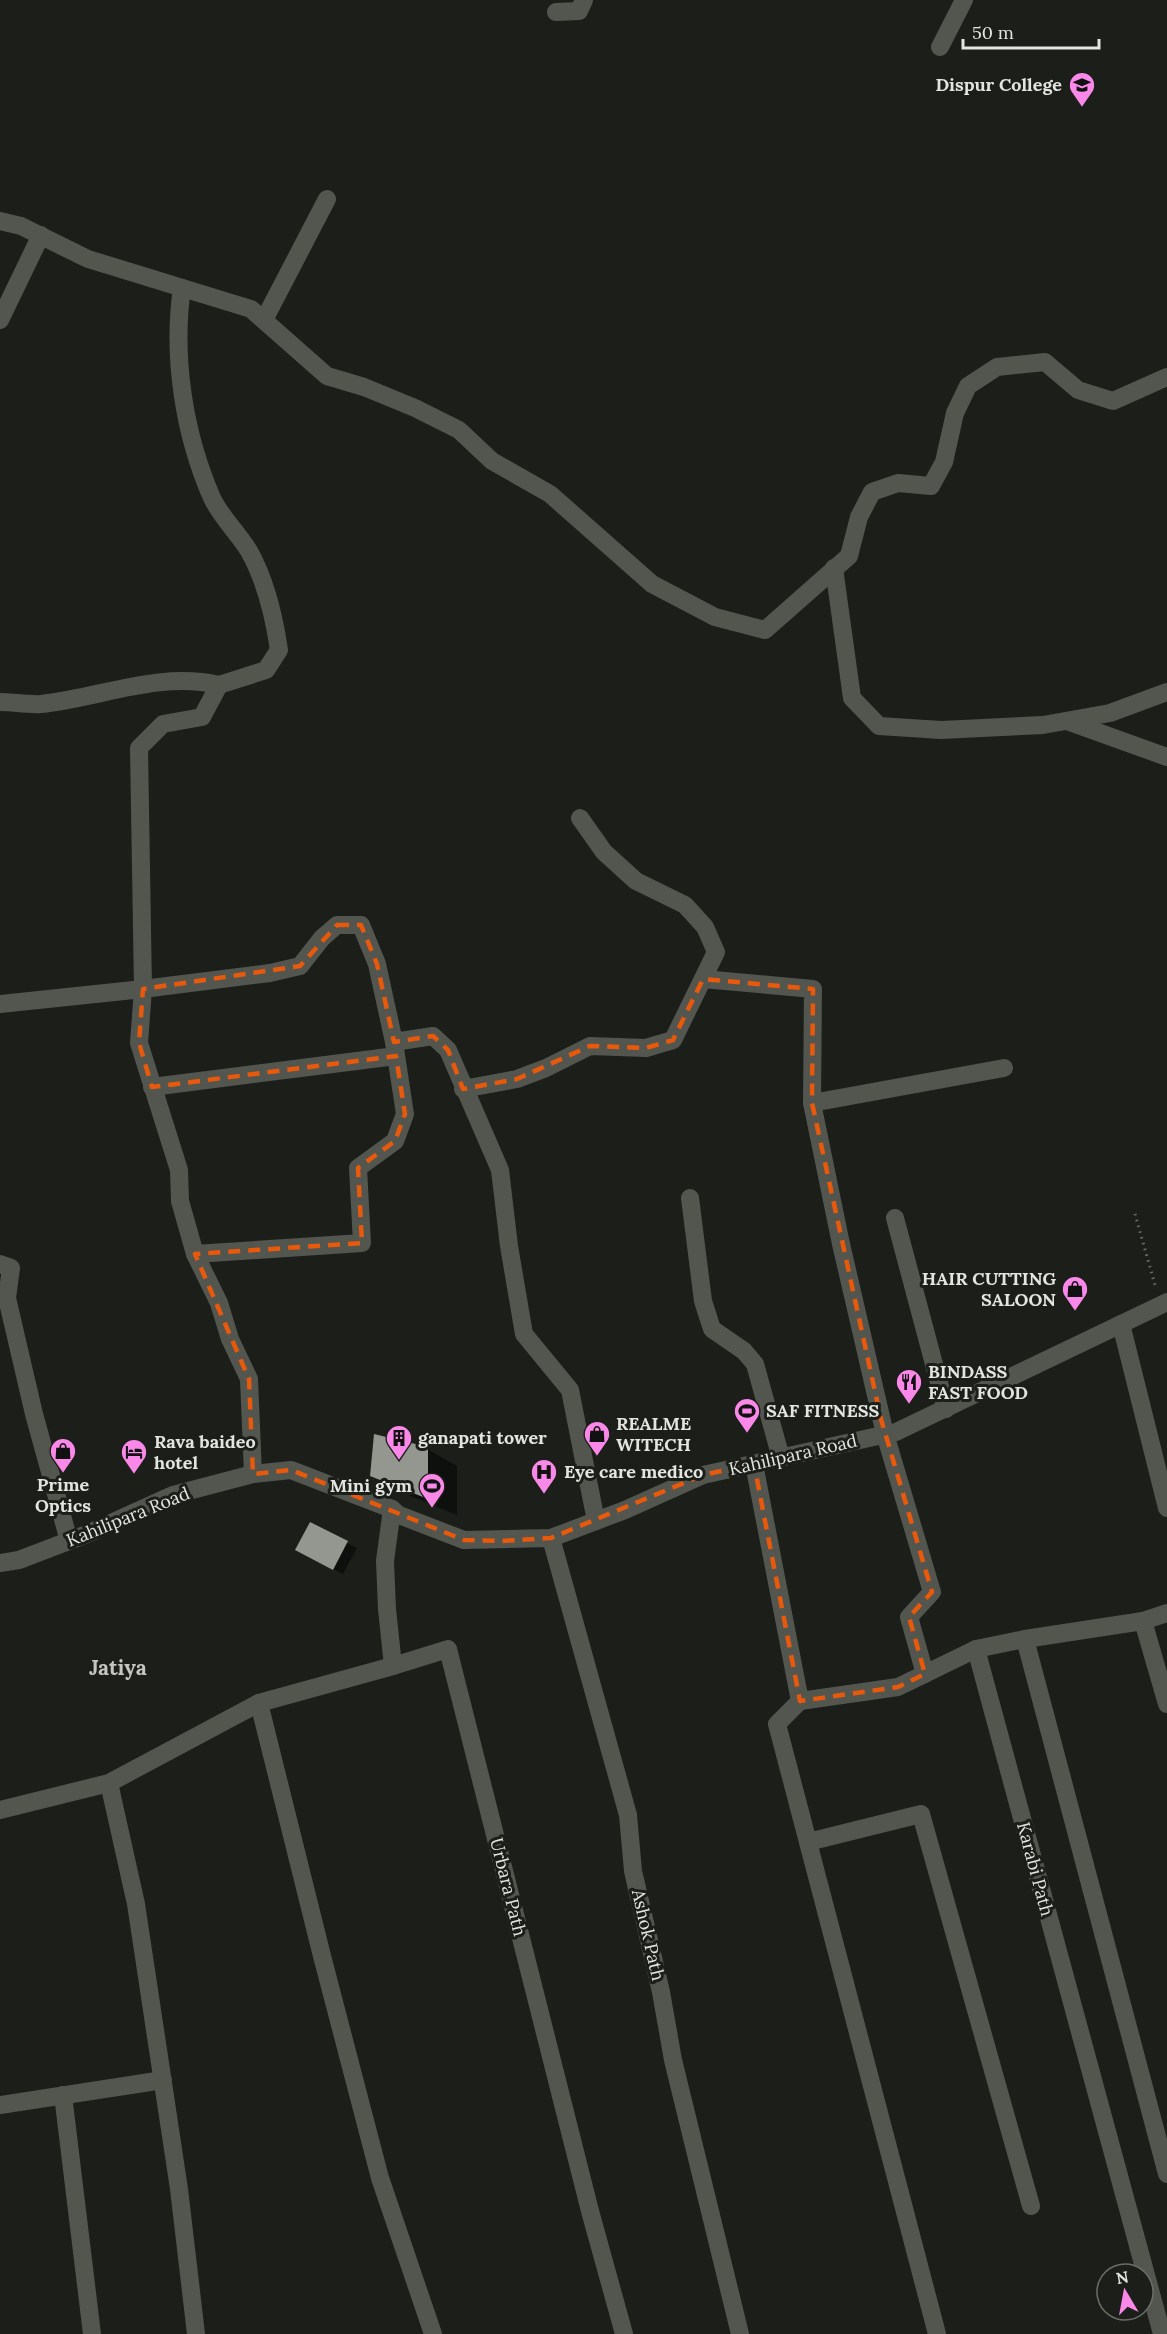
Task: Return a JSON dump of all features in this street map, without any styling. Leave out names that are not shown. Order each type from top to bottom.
[{"type":"street","points":[[556,12],[579,11],[584,0]]},
{"type":"street","points":[[940,47],[964,0]]},
{"type":"street","points":[[264,320],[327,199]]},
{"type":"street","points":[[0,221],[21,226],[88,259],[251,309],[327,376],[364,387],[415,408],[459,430],[492,461],[550,494],[652,584],[715,616],[765,630],[849,556],[859,517],[872,492],[898,483],[931,486],[944,462],[956,413],[968,386],[997,368],[1045,362],[1078,390],[1113,401],[1167,377]]},
{"type":"street","points":[[0,320],[41,235]]},
{"type":"street","points":[[0,702],[41,704],[145,683],[208,682],[219,685],[266,670],[279,650],[272,607],[249,551],[213,500],[192,438],[181,375],[177,322],[182,288]]},
{"type":"street","points":[[834,568],[852,698],[879,726],[941,730],[1043,725],[1110,713],[1167,692]]},
{"type":"street","points":[[219,685],[202,717],[163,724],[139,748],[142,989],[139,1043],[179,1170],[180,1201],[195,1254],[219,1303],[230,1340],[249,1379],[253,1474]]},
{"type":"street","points":[[1066,721],[1167,757]]},
{"type":"street","points":[[464,1089],[517,1079],[546,1068],[590,1046],[646,1048],[673,1040],[716,952],[705,927],[685,905],[636,881],[604,852],[580,818]]},
{"type":"street","points":[[0,1004],[270,973],[300,966],[322,938],[337,925],[361,926],[377,964],[395,1049],[405,1114],[395,1141],[358,1168],[362,1243],[195,1254]]},
{"type":"street","points":[[703,980],[813,989],[812,1103],[841,1244],[885,1434],[932,1592],[909,1617],[925,1674]]},
{"type":"street","points":[[152,1087],[395,1049],[433,1036],[448,1050],[500,1170],[509,1246],[524,1334],[570,1390],[596,1521]]},
{"type":"street","points":[[812,1103],[1004,1068]]},
{"type":"street","points":[[690,1198],[703,1301],[712,1329],[744,1351],[755,1364],[781,1458]]},
{"type":"street","points":[[895,1218],[946,1408]]},
{"type":"street","points":[[0,1264],[11,1268],[7,1298],[34,1414],[69,1541]]},
{"type":"street","name":"Kahilipara Road","points":[[0,1563],[19,1560],[69,1541],[172,1495],[253,1474],[291,1470],[464,1540],[551,1538],[703,1475],[896,1431],[1167,1302]]},
{"type":"street","points":[[1121,1324],[1167,1508]]},
{"type":"street","points":[[754,1464],[800,1701]]},
{"type":"street","points":[[0,1809],[110,1783],[259,1703],[393,1665],[385,1561],[392,1509]]},
{"type":"street","name":"Ashok Path","points":[[551,1538],[628,1815],[633,1870],[661,1992],[673,2060],[740,2334]]},
{"type":"street","points":[[937,2334],[777,1724],[800,1701],[898,1687],[976,1649],[1143,1621],[1167,1613]]},
{"type":"street","points":[[1143,1621],[1167,1704]]},
{"type":"street","points":[[1025,1639],[1167,2174]]},
{"type":"street","name":"Urbara Path","points":[[393,1665],[448,1649],[590,2211],[624,2334]]},
{"type":"street","name":"Karabi Path","points":[[976,1649],[1162,2334]]},
{"type":"street","points":[[259,1703],[322,1956],[381,2178],[433,2334]]},
{"type":"street","points":[[110,1783],[136,1904],[179,2189],[196,2334]]},
{"type":"street","points":[[808,1842],[921,1814],[1031,2206]]},
{"type":"street","points":[[0,2105],[163,2080]]},
{"type":"street","points":[[63,2095],[92,2334]]},
{"type":"path","points":[[1135,1214],[1155,1285]]},
{"type":"highlighted area","points":[[337,925],[361,925],[377,964],[394,1042],[433,1036],[448,1050],[463,1089],[517,1079],[590,1046],[646,1048],[673,1040],[703,979],[813,989],[812,1103],[881,1419],[932,1592],[909,1617],[925,1674],[898,1687],[800,1701],[754,1464],[703,1475],[551,1538],[501,1541],[464,1540],[291,1470],[253,1474],[249,1379],[195,1254],[362,1243],[358,1168],[395,1141],[405,1114],[396,1056],[152,1087],[139,1043],[143,989],[300,966]]},
{"type":"building","name":"ganapati tower","points":[[374,1434],[428,1447],[428,1499],[370,1476]]},
{"type":"building","points":[[310,1522],[348,1541],[333,1570],[295,1550]]},
{"type":"place","name":"Dispur College","points":[[1082,108]]},
{"type":"place","name":"HAIR CUTTING SALOON","points":[[1075,1312]]},
{"type":"place","name":"BINDASS FAST FOOD","points":[[909,1405]]},
{"type":"place","name":"SAF FITNESS","points":[[747,1434]]},
{"type":"place","name":"REALME WITECH","points":[[597,1457]]},
{"type":"place","name":"ganapati tower","points":[[399,1461]]},
{"type":"place","name":"Prime Optics","points":[[63,1474]]},
{"type":"place","name":"Rava baideo hotel","points":[[134,1475]]},
{"type":"place","name":"Eye care medico","points":[[544,1495]]},
{"type":"place","name":"Mini gym","points":[[432,1509]]},
{"type":"district","name":"Jatiya","points":[[118,1668]]}]
